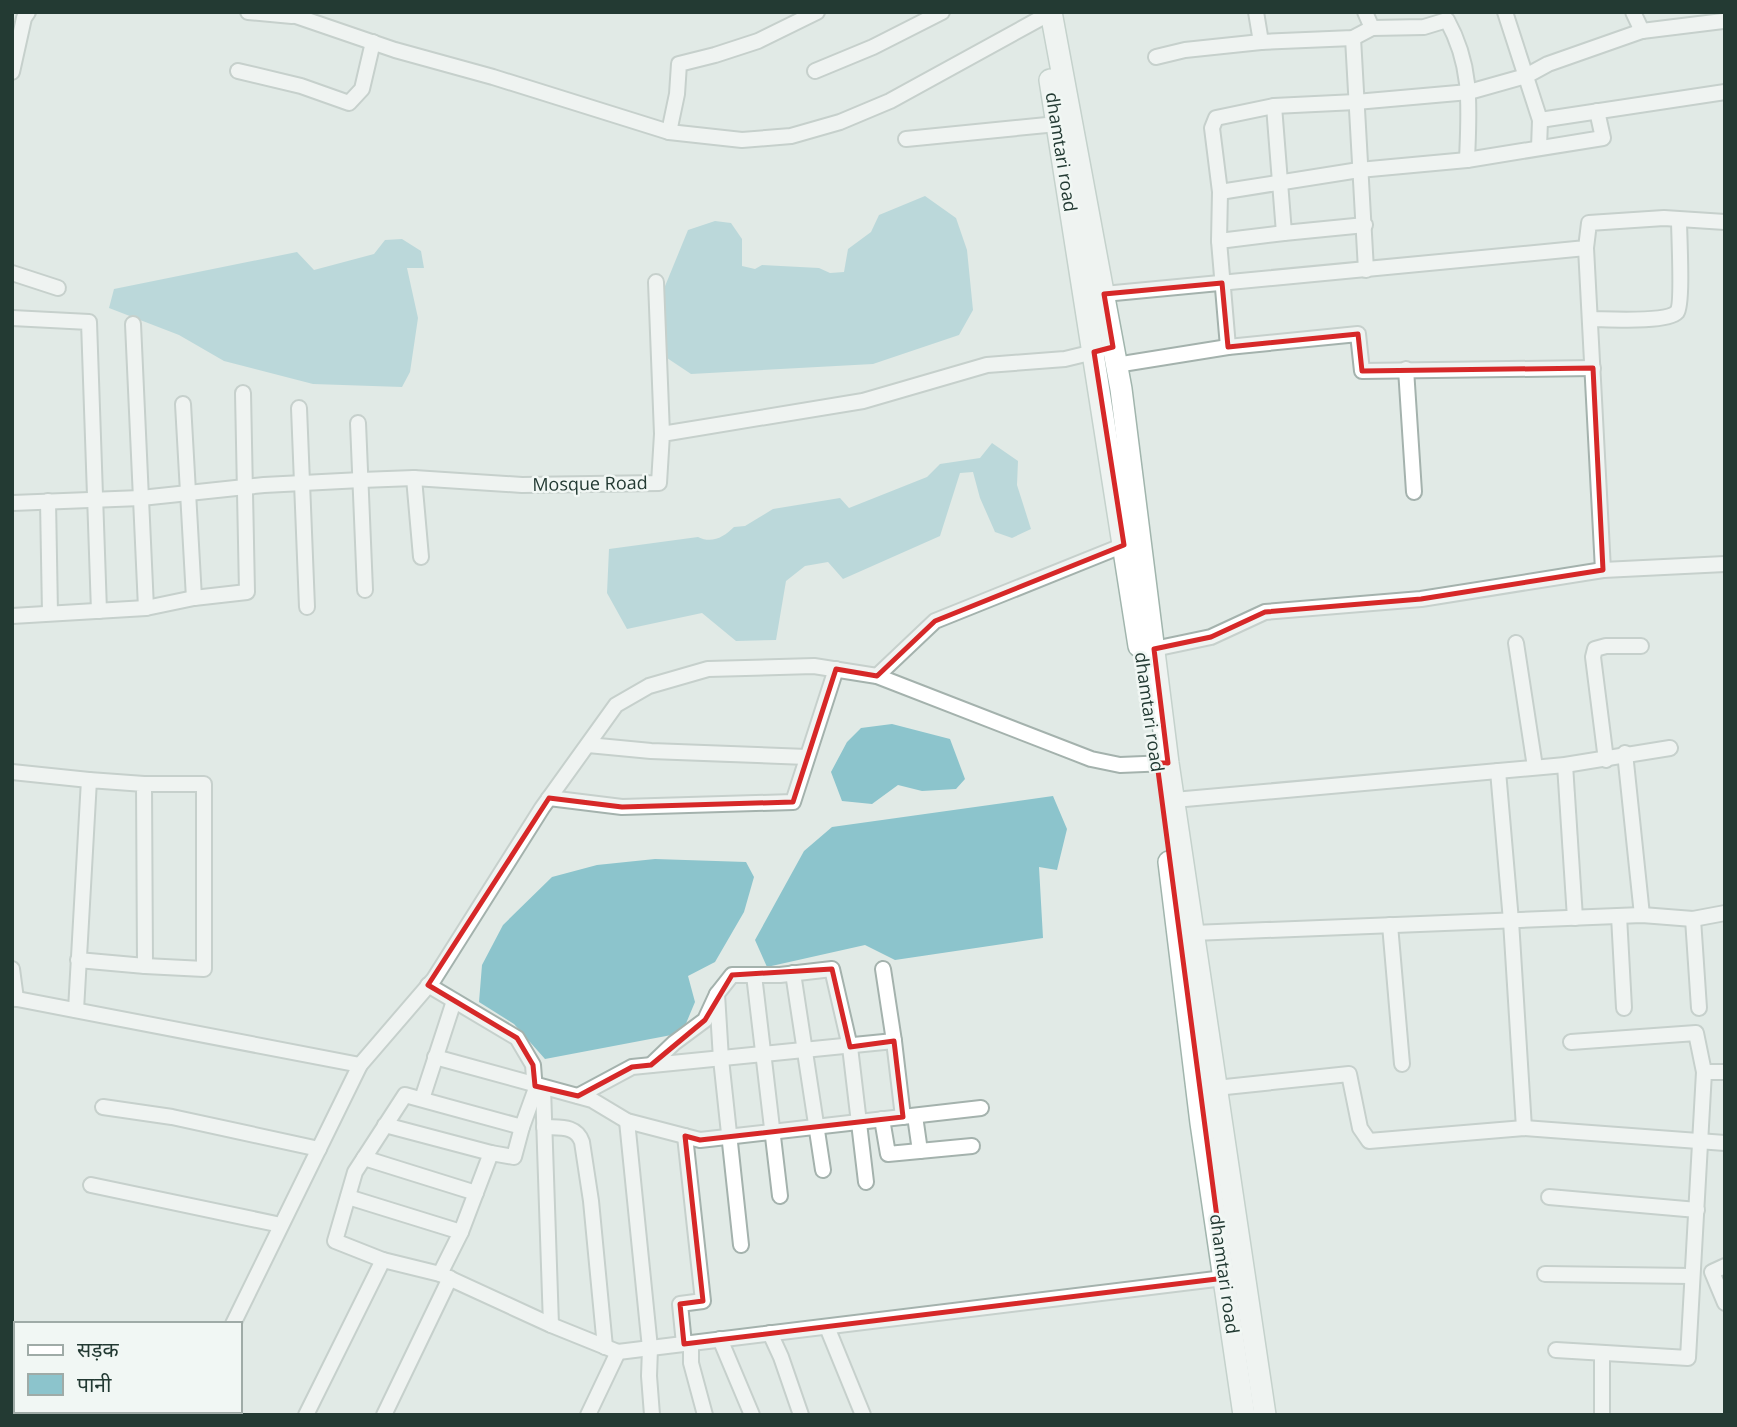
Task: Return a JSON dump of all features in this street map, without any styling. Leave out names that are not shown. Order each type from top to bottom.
[{"type":"main road","name":"dhamtari road","points":[[1047,14],[1057,124],[1108,355]]},
{"type":"main road","points":[[1047,14],[1104,294],[1108,355],[1132,542],[1154,649],[1163,763],[1174,800],[1216,1088],[1235,1277],[1265,1415]]},
{"type":"main road","name":"dhamtari road","points":[[1132,542],[1163,763],[1201,1123],[1235,1277],[1244,1415]]},
{"type":"street","points":[[12,72],[24,18],[28,12]]},
{"type":"street","points":[[248,12],[290,14],[669,132],[742,140],[790,136],[840,122],[890,101],[1047,14]]},
{"type":"street","points":[[669,132],[677,94],[679,64],[758,41],[817,12]]},
{"type":"street","points":[[815,71],[873,47],[942,12]]},
{"type":"street","points":[[1256,12],[1261,42]]},
{"type":"street","points":[[1365,12],[1372,28]]},
{"type":"street","points":[[1505,12],[1540,120],[1539,148]]},
{"type":"street","points":[[1633,12],[1642,31]]},
{"type":"street","points":[[1156,57],[1185,50],[1261,42],[1353,38],[1372,28],[1424,27],[1446,16],[1459,41],[1468,79],[1467,160]]},
{"type":"street","points":[[1228,347],[1219,241],[1220,192],[1212,128],[1216,118],[1274,106],[1469,92],[1526,76],[1548,64],[1642,31],[1723,21]]},
{"type":"street","points":[[1353,38],[1366,270]]},
{"type":"street","points":[[239,71],[301,86],[348,103],[362,89],[373,42]]},
{"type":"street","points":[[1540,120],[1725,92]]},
{"type":"street","points":[[1274,106],[1284,233]]},
{"type":"street","points":[[1220,192],[1359,170],[1467,160],[1603,138],[1597,111]]},
{"type":"street","points":[[906,139],[1057,124]]},
{"type":"street","points":[[1590,319],[1661,317],[1674,314],[1678,310],[1681,296],[1679,219]]},
{"type":"street","points":[[1603,570],[1586,248],[1588,223],[1679,219],[1725,222]]},
{"type":"street","points":[[1219,241],[1365,225]]},
{"type":"street","points":[[1104,294],[1586,248]]},
{"type":"street","points":[[12,273],[58,288]]},
{"type":"street","points":[[656,282],[662,434],[863,401],[987,365],[1228,347],[1358,334],[1362,371],[1593,368]]},
{"type":"street","points":[[12,318],[89,322],[93,500],[99,611]]},
{"type":"street","points":[[132,324],[146,608]]},
{"type":"street","points":[[1406,369],[1414,492]]},
{"type":"street","points":[[12,617],[146,608],[194,598],[247,592],[243,393]]},
{"type":"street","points":[[183,404],[194,598]]},
{"type":"street","points":[[299,408],[307,607]]},
{"type":"street","points":[[358,423],[365,590]]},
{"type":"street","name":"Mosque Road","points":[[12,503],[141,498],[245,487],[414,478],[522,485],[659,483],[662,434]]},
{"type":"street","points":[[414,478],[421,557]]},
{"type":"street","points":[[48,501],[50,613]]},
{"type":"street","points":[[877,676],[935,621],[1132,542]]},
{"type":"street","points":[[1154,649],[1211,637],[1265,612],[1421,599],[1603,570],[1725,564]]},
{"type":"street","points":[[1516,642],[1535,767]]},
{"type":"street","points":[[1606,760],[1593,657],[1595,649],[1606,646],[1641,646]]},
{"type":"street","points":[[234,1322],[360,1065],[428,985],[549,798],[616,705],[649,686],[708,669],[814,666],[877,676],[1091,759],[1121,765],[1163,763]]},
{"type":"street","points":[[549,798],[622,807],[793,802],[836,669]]},
{"type":"street","points":[[588,744],[651,751],[807,757]]},
{"type":"street","points":[[1174,800],[1565,765],[1606,760],[1625,753],[1670,748]]},
{"type":"street","points":[[1625,753],[1642,915]]},
{"type":"street","points":[[1565,765],[1575,918]]},
{"type":"street","points":[[1498,771],[1511,920],[1524,1128]]},
{"type":"street","points":[[12,772],[144,785],[204,784],[204,968],[79,960]]},
{"type":"street","points":[[76,1010],[89,780]]},
{"type":"street","points":[[144,785],[145,966]]},
{"type":"street","points":[[1194,933],[1642,915],[1693,919],[1725,913]]},
{"type":"street","points":[[1619,916],[1625,1009]]},
{"type":"street","points":[[1693,919],[1699,1009]]},
{"type":"street","points":[[1390,925],[1402,1064]]},
{"type":"street","points":[[883,968],[909,1116],[920,1151]]},
{"type":"street","points":[[651,1066],[674,1043],[705,1020],[717,994],[732,975],[832,969],[850,1047],[866,1182]]},
{"type":"street","points":[[12,970],[14,999],[360,1065]]},
{"type":"street","points":[[793,973],[823,1170]]},
{"type":"street","points":[[754,975],[780,1196]]},
{"type":"street","points":[[428,985],[517,1038],[533,1065],[544,1127],[551,1325]]},
{"type":"street","points":[[717,994],[721,1059],[741,1245]]},
{"type":"street","points":[[422,1099],[454,1001]]},
{"type":"street","points":[[1556,1350],[1688,1358],[1704,1072],[1696,1033],[1571,1042]]},
{"type":"street","points":[[578,1096],[632,1067],[894,1041]]},
{"type":"street","points":[[436,1057],[592,1100],[627,1121],[700,1140],[981,1108]]},
{"type":"street","points":[[1704,1072],[1725,1072]]},
{"type":"street","points":[[1216,1088],[1349,1074],[1360,1128],[1369,1141],[1524,1128],[1725,1143]]},
{"type":"street","points":[[385,1125],[514,1157],[522,1127],[535,1091],[539,1087]]},
{"type":"street","points":[[522,1127],[405,1095],[355,1172],[335,1241],[383,1260],[445,1276],[551,1325],[611,1349],[650,1348],[1235,1277]]},
{"type":"street","points":[[103,1107],[172,1117],[319,1149]]},
{"type":"street","points":[[882,1119],[888,1154],[972,1146]]},
{"type":"street","points":[[627,1121],[650,1348],[652,1415]]},
{"type":"street","points":[[544,1127],[573,1129],[579,1134],[591,1201],[611,1349],[587,1415]]},
{"type":"street","points":[[685,1136],[703,1301],[680,1304],[691,1363],[705,1415]]},
{"type":"street","points":[[384,1415],[445,1276],[491,1153]]},
{"type":"street","points":[[364,1158],[476,1193]]},
{"type":"street","points":[[91,1185],[281,1225]]},
{"type":"street","points":[[348,1197],[461,1232]]},
{"type":"street","points":[[1549,1197],[1697,1210]]},
{"type":"street","points":[[306,1415],[383,1260]]},
{"type":"street","points":[[1725,1266],[1712,1272],[1725,1303]]},
{"type":"street","points":[[1545,1274],[1691,1276]]},
{"type":"street","points":[[827,1326],[863,1415]]},
{"type":"street","points":[[770,1334],[801,1415]]},
{"type":"street","points":[[720,1339],[752,1415]]},
{"type":"street","points":[[1602,1354],[1602,1415]]},
{"type":"highlighted area","points":[[1222,283],[1228,347],[1358,334],[1362,371],[1593,368],[1603,570],[1421,599],[1265,612],[1211,637],[1154,649],[1168,763],[1157,763],[1225,1278],[684,1344],[680,1304],[703,1301],[685,1136],[700,1140],[903,1117],[894,1041],[850,1047],[832,969],[732,975],[705,1020],[651,1065],[632,1067],[578,1096],[535,1086],[533,1065],[517,1038],[428,985],[549,798],[622,807],[793,802],[836,669],[877,676],[935,621],[1124,545],[1094,352],[1113,347],[1104,294]]},
{"type":"water","points":[[925,196],[956,218],[967,250],[973,310],[959,335],[873,364],[691,374],[661,354],[661,296],[688,230],[715,221],[731,223],[742,239],[742,266],[755,269],[762,265],[819,268],[830,273],[844,272],[848,249],[871,232],[879,215]]},
{"type":"water","points":[[402,239],[421,251],[424,268],[407,268],[418,318],[410,372],[402,387],[313,384],[224,361],[179,335],[109,308],[114,289],[297,252],[314,270],[374,254],[385,240]]},
{"type":"water","points":[[992,443],[1018,461],[1017,485],[1031,529],[1012,538],[995,532],[980,498],[973,472],[960,473],[940,536],[843,579],[828,562],[805,566],[786,581],[776,640],[736,641],[702,613],[627,629],[607,593],[609,549],[698,537],[713,540],[734,527],[745,526],[773,509],[840,498],[849,508],[927,477],[940,464],[980,458]]},
{"type":"water","points":[[892,724],[950,739],[965,779],[956,789],[922,791],[898,785],[872,804],[842,801],[831,772],[847,742],[861,728]]},
{"type":"water","points":[[1053,796],[1067,829],[1057,870],[1039,867],[1043,938],[895,960],[865,945],[767,967],[755,940],[804,851],[832,827]]},
{"type":"water","points":[[655,859],[746,862],[754,877],[744,912],[715,962],[688,976],[695,1002],[682,1033],[545,1059],[514,1024],[479,1002],[482,965],[503,925],[552,877],[597,865]]}]
